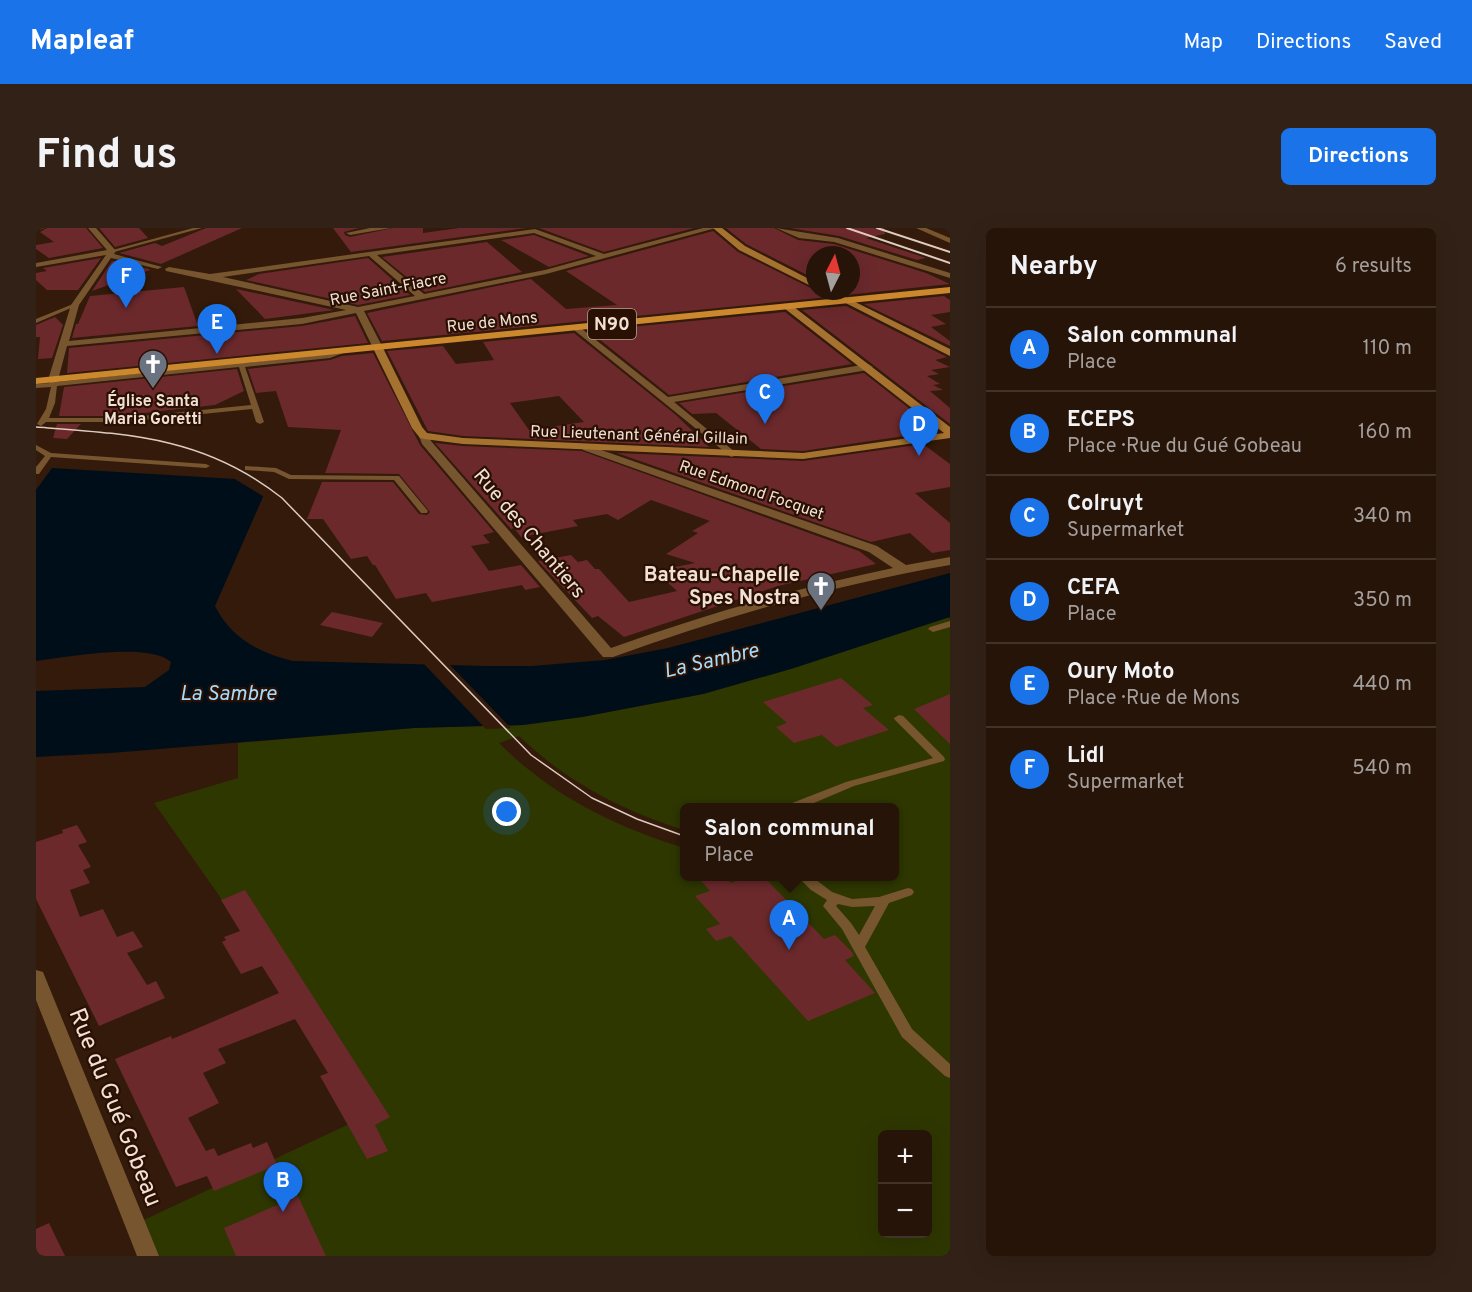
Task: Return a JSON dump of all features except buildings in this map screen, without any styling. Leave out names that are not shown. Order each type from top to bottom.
[{"type":"main road","points":[[715,228],[742,248],[806,280]]},
{"type":"main road","name":"Rue de Mons","points":[[860,299],[950,290]]},
{"type":"main road","points":[[846,300],[950,353]]},
{"type":"main road","name":"Rue de Mons","points":[[36,384],[846,300]]},
{"type":"main road","points":[[787,306],[950,434]]},
{"type":"main road","points":[[378,348],[417,428],[424,436]]},
{"type":"main road","name":"Rue Lieutenant Général Gillain","points":[[424,436],[463,441],[587,448],[820,455],[950,434]]},
{"type":"street","points":[[36,229],[40,228]]},
{"type":"street","points":[[92,228],[111,254]]},
{"type":"street","points":[[350,233],[387,228]]},
{"type":"street","name":"Rue Saint-Fiacre","points":[[64,344],[302,321],[546,272],[715,228]]},
{"type":"street","points":[[780,228],[802,236],[823,238],[950,276]]},
{"type":"street","points":[[804,228],[822,235],[823,238]]},
{"type":"street","points":[[920,228],[950,242]]},
{"type":"street","points":[[210,276],[535,231],[605,257]]},
{"type":"street","points":[[370,253],[422,297]]},
{"type":"street","points":[[54,382],[75,305],[111,254]]},
{"type":"street","points":[[36,265],[111,254],[158,267]]},
{"type":"street","points":[[169,269],[210,276],[359,310],[378,348]]},
{"type":"street","points":[[577,328],[731,454]]},
{"type":"street","points":[[665,401],[868,368]]},
{"type":"street","name":"Rue des Chantiers","points":[[424,436],[426,442],[608,654],[659,635],[788,597],[902,568]]},
{"type":"street","name":"Rue Edmond Focquet","points":[[587,448],[873,549],[902,568]]},
{"type":"street","points":[[902,568],[950,561]]},
{"type":"street","name":"Rue du Gué Gobeau","points":[[36,977],[148,1256]]},
{"type":"lane","points":[[111,254],[199,228]]},
{"type":"lane","points":[[36,321],[75,305]]},
{"type":"lane","points":[[241,363],[260,422]]},
{"type":"lane","points":[[54,382],[42,422],[128,419],[255,408]]},
{"type":"lane","points":[[36,447],[49,455],[206,466]]},
{"type":"lane","points":[[36,472],[49,455]]},
{"type":"lane","points":[[249,468],[276,470],[289,477],[396,478],[424,511]]},
{"type":"lane","points":[[933,629],[950,624]]},
{"type":"lane","points":[[801,803],[850,784],[940,759],[899,718]]},
{"type":"lane","points":[[808,881],[834,900],[883,902],[908,892]]},
{"type":"lane","points":[[834,900],[830,906],[847,926],[907,1033],[950,1072]]},
{"type":"lane","points":[[859,946],[883,902]]},
{"type":"green space","points":[[947,617],[950,619],[950,1256],[148,1256],[135,1224],[360,1119],[218,894],[154,803],[238,778],[238,743],[414,728],[523,725],[582,717],[703,694],[794,668]]},
{"type":"water","name":"La Sambre","points":[[52,468],[270,481],[215,606],[229,627],[247,642],[269,654],[293,661],[532,666],[605,660],[668,648],[950,573],[950,617],[794,668],[703,694],[582,717],[523,725],[414,728],[36,757],[36,691],[145,687],[169,670],[171,662],[160,656],[126,652],[86,654],[36,661],[36,490]]},
{"type":"pier","points":[[230,476],[263,478],[272,484],[266,498]]},
{"type":"pier","points":[[423,663],[448,663],[511,728],[486,729]]},
{"type":"tram line","points":[[36,427],[103,432],[165,442],[224,462],[253,478],[282,498],[531,755],[592,798],[637,819],[680,835]]},
{"type":"railway","points":[[847,228],[950,263]]},
{"type":"railway","points":[[877,228],[950,252]]},
{"type":"place","name":"Lidl","points":[[126,308]]},
{"type":"place","name":"Oury Moto","points":[[217,354]]},
{"type":"place","name":"Église Santa Maria Goretti","points":[[153,390]]},
{"type":"place","name":"Colruyt","points":[[765,424]]},
{"type":"place","name":"CEFA","points":[[919,456]]},
{"type":"place","name":"Bateau-Chapelle Spes Nostra","points":[[821,612]]},
{"type":"place","name":"Salon communal","points":[[789,950]]},
{"type":"place","name":"ECEPS","points":[[283,1212]]}]
